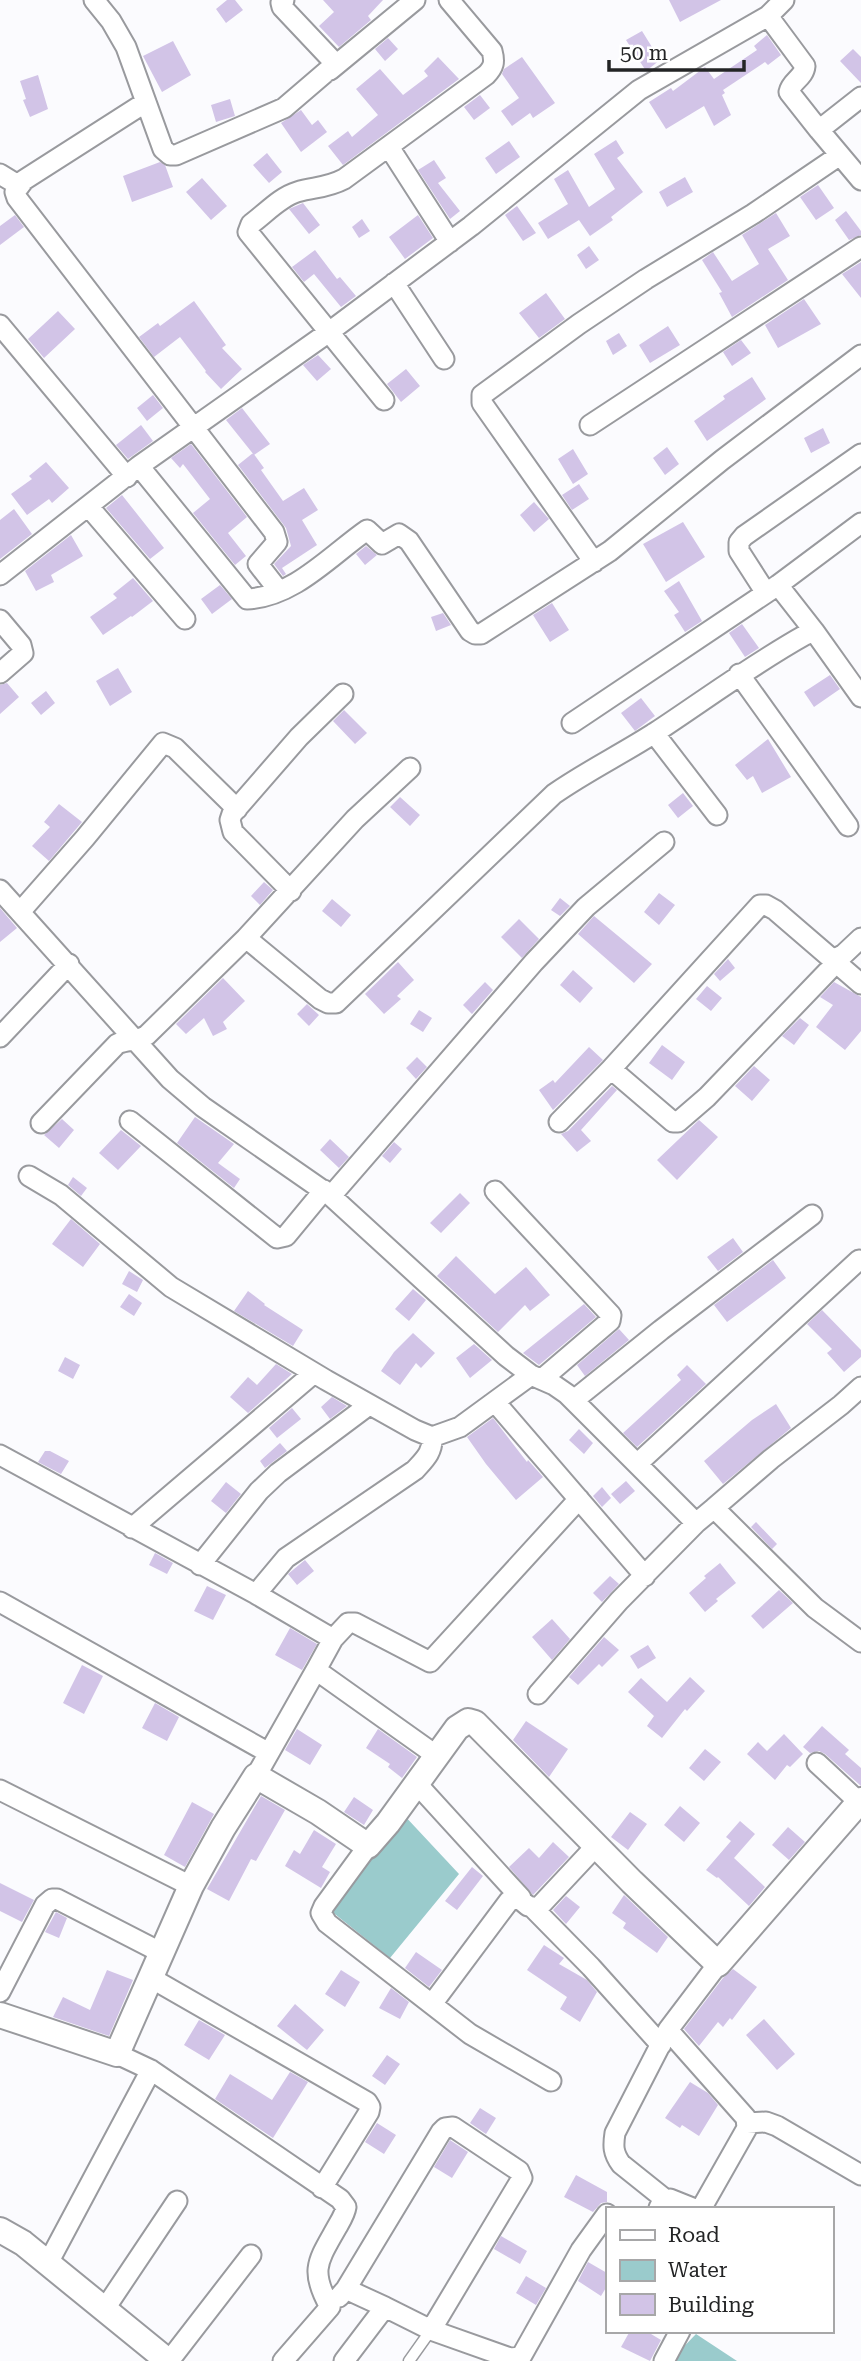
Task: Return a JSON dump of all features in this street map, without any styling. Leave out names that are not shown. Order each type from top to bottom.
[{"type":"street","points":[[94,0],[111,21],[126,47],[163,149],[170,155],[176,155],[284,108],[415,0]]},
{"type":"street","points":[[284,0],[281,3],[282,8],[333,63],[330,69]]},
{"type":"street","points":[[384,400],[248,232],[249,226],[288,197],[330,187],[344,179],[493,68],[495,60],[492,51],[449,0]]},
{"type":"street","points":[[0,575],[133,471],[450,242],[639,90],[768,16],[784,0]]},
{"type":"street","points":[[768,16],[805,66],[805,71],[789,92],[861,180]]},
{"type":"street","points":[[819,130],[861,97]]},
{"type":"street","points":[[146,102],[18,185],[15,192],[274,532],[277,542],[258,564],[279,591]]},
{"type":"street","points":[[389,147],[450,242]]},
{"type":"street","points":[[594,562],[482,403],[482,395],[590,316],[753,214],[840,155]]},
{"type":"street","points":[[0,174],[18,185]]},
{"type":"street","points":[[590,425],[861,247]]},
{"type":"street","points":[[394,283],[444,359]]},
{"type":"street","points":[[0,326],[244,597],[252,599],[279,591],[300,580],[367,530],[382,544],[399,534],[409,541],[475,635],[594,562],[722,460],[861,355]]},
{"type":"street","points":[[861,454],[739,542],[739,551],[814,631],[861,697]]},
{"type":"street","points":[[89,507],[185,619]]},
{"type":"street","points":[[572,723],[772,589],[861,523]]},
{"type":"street","points":[[0,620],[21,645],[23,653],[0,673]]},
{"type":"street","points":[[246,938],[320,999],[337,1003],[554,794],[586,772],[654,733],[739,674],[814,631]]},
{"type":"street","points":[[739,674],[848,825]]},
{"type":"street","points":[[291,891],[233,832],[230,820],[299,737],[342,694]]},
{"type":"street","points":[[654,733],[718,815]]},
{"type":"street","points":[[20,912],[100,821],[163,743],[175,748],[237,809]]},
{"type":"street","points":[[41,1123],[117,1044],[147,1035],[246,938],[355,819],[410,768]]},
{"type":"street","points":[[130,1121],[277,1238],[286,1236],[328,1193],[534,962],[586,908],[664,842]]},
{"type":"street","points":[[0,890],[170,1079],[203,1107],[328,1193],[506,1356],[574,1400],[696,1523]]},
{"type":"street","points":[[559,1122],[611,1069],[760,905],[775,910],[861,984]]},
{"type":"street","points":[[611,1069],[673,1122],[678,1122],[707,1097],[830,968],[833,960],[844,954],[861,937]]},
{"type":"street","points":[[0,1037],[69,964]]},
{"type":"street","points":[[29,1176],[61,1195],[171,1287],[369,1405],[432,1437],[460,1427],[536,1377],[610,1321],[611,1315],[495,1191]]},
{"type":"street","points":[[574,1400],[812,1215]]},
{"type":"street","points":[[637,1464],[859,1261]]},
{"type":"street","points":[[132,1528],[314,1373]]},
{"type":"street","points":[[538,1694],[619,1601],[696,1523],[861,1387]]},
{"type":"street","points":[[495,1402],[645,1576]]},
{"type":"street","points":[[200,1565],[259,1491],[278,1473],[369,1405]]},
{"type":"street","points":[[257,1594],[286,1558],[415,1470],[429,1456],[433,1445],[432,1437]]},
{"type":"street","points":[[0,1455],[257,1594],[333,1639]]},
{"type":"street","points":[[117,2054],[191,1885],[333,1639],[348,1623],[355,1623],[430,1662],[579,1499]]},
{"type":"street","points":[[714,1508],[815,1608],[861,1642]]},
{"type":"street","points":[[0,1602],[269,1753]]},
{"type":"street","points":[[316,1670],[437,1756]]},
{"type":"street","points":[[551,2081],[470,2034],[327,1923],[321,1913],[368,1846],[461,1724],[468,1721],[475,1723],[596,1846],[719,1964]]},
{"type":"street","points":[[690,2207],[670,2199],[662,2205],[615,2157],[615,2133],[664,2037],[719,1964],[860,1801],[817,1763]]},
{"type":"street","points":[[256,1776],[318,1812],[368,1846]]},
{"type":"street","points":[[417,1784],[590,1967],[742,2111],[747,2123],[744,2133],[702,2207]]},
{"type":"street","points":[[0,1790],[191,1885]]},
{"type":"street","points":[[432,2004],[513,1897],[542,1905],[596,1846]]},
{"type":"street","points":[[0,1992],[45,1905],[52,1899],[57,1899],[162,1953]]},
{"type":"street","points":[[151,1978],[367,2102],[369,2112],[323,2188]]},
{"type":"street","points":[[0,2015],[117,2054],[152,2070],[340,2199],[346,2207],[318,2266],[319,2288],[330,2307]]},
{"type":"street","points":[[48,2263],[152,2070]]},
{"type":"street","points":[[747,2123],[766,2122],[777,2126],[861,2175]]},
{"type":"street","points":[[283,2361],[346,2289],[441,2132],[445,2128],[453,2127],[519,2171],[522,2178],[431,2330]]},
{"type":"street","points":[[104,2309],[177,2201]]},
{"type":"street","points":[[346,2289],[431,2330],[510,2358],[522,2357],[581,2250],[606,2215]]},
{"type":"street","points":[[0,2230],[23,2243],[169,2361],[251,2255]]},
{"type":"street","points":[[344,2361],[385,2307]]},
{"type":"street","points":[[664,2361],[679,2333]]},
{"type":"lane","points":[[409,2361],[431,2330]]},
{"type":"water","points":[[402,1813],[459,1874],[390,1958],[331,1911]]},
{"type":"water","points":[[696,2334],[737,2361],[670,2361]]},
{"type":"building","points":[[227,0],[235,0],[243,10],[226,23],[216,9]]},
{"type":"building","points":[[323,0],[383,0],[368,16],[371,20],[339,47],[319,26],[334,12]]},
{"type":"building","points":[[669,0],[721,0],[680,22]]},
{"type":"building","points":[[642,31],[660,60],[646,71],[626,40]]},
{"type":"building","points":[[767,35],[781,55],[768,65],[765,62],[723,90],[725,93],[722,95],[731,115],[714,126],[704,106],[666,129],[649,102],[671,88],[673,91],[705,67],[714,79],[757,50],[754,46]]},
{"type":"building","points":[[388,38],[398,49],[385,61],[375,49]]},
{"type":"building","points":[[173,41],[191,75],[162,92],[143,56]]},
{"type":"building","points":[[853,49],[861,57],[861,83],[840,61]]},
{"type":"building","points":[[438,57],[459,79],[343,165],[328,146],[348,131],[352,137],[378,115],[356,89],[380,69],[403,95],[428,76],[424,71]]},
{"type":"building","points":[[522,57],[555,103],[533,118],[530,113],[512,126],[501,111],[519,98],[502,74],[504,69]]},
{"type":"building","points":[[38,75],[48,109],[30,117],[23,100],[26,99],[20,81]]},
{"type":"building","points":[[480,95],[490,108],[474,120],[464,107]]},
{"type":"building","points":[[230,99],[235,116],[216,122],[211,105]]},
{"type":"building","points":[[301,110],[312,125],[318,120],[327,132],[301,152],[281,123]]},
{"type":"building","points":[[616,140],[624,153],[617,158],[643,192],[611,217],[613,220],[590,236],[579,220],[548,239],[538,223],[568,204],[554,179],[568,170],[589,207],[615,189],[594,154]]},
{"type":"building","points":[[509,141],[520,157],[496,174],[485,158]]},
{"type":"building","points":[[267,153],[282,172],[269,183],[253,165]]},
{"type":"building","points":[[434,160],[446,178],[438,183],[460,211],[450,219],[418,170]]},
{"type":"building","points":[[160,162],[165,165],[173,187],[132,202],[123,176]]},
{"type":"building","points":[[685,177],[693,192],[667,207],[659,192]]},
{"type":"building","points":[[202,178],[227,206],[211,220],[186,192]]},
{"type":"building","points":[[818,185],[834,208],[816,220],[800,197]]},
{"type":"building","points":[[303,203],[320,225],[309,234],[289,209]]},
{"type":"building","points":[[517,206],[536,233],[523,241],[505,215]]},
{"type":"building","points":[[846,211],[861,231],[861,235],[849,240],[835,220]]},
{"type":"building","points":[[776,213],[790,236],[768,249],[788,280],[732,317],[719,293],[722,292],[702,260],[713,252],[732,281],[759,264],[742,235]]},
{"type":"building","points":[[15,215],[24,227],[0,245],[0,226]]},
{"type":"building","points":[[418,215],[433,238],[405,259],[389,237]]},
{"type":"building","points":[[362,219],[370,231],[359,238],[352,227]]},
{"type":"building","points":[[589,246],[599,260],[586,269],[577,255]]},
{"type":"building","points":[[315,250],[337,279],[340,277],[356,296],[341,307],[314,274],[304,282],[292,267]]},
{"type":"building","points":[[861,262],[861,298],[842,274]]},
{"type":"building","points":[[546,293],[565,319],[539,338],[519,313]]},
{"type":"building","points":[[804,299],[821,324],[778,348],[765,325]]},
{"type":"building","points":[[194,301],[226,345],[222,348],[242,369],[221,389],[180,337],[154,357],[139,337],[158,323],[160,326]]},
{"type":"building","points":[[58,311],[75,329],[44,358],[28,339]]},
{"type":"building","points":[[668,326],[680,345],[650,363],[639,345]]},
{"type":"building","points":[[619,333],[627,346],[613,355],[606,341]]},
{"type":"building","points":[[741,340],[751,353],[732,366],[723,352]]},
{"type":"building","points":[[318,355],[331,369],[317,381],[303,365]]},
{"type":"building","points":[[406,369],[420,386],[401,402],[387,384]]},
{"type":"building","points":[[752,377],[766,399],[707,441],[694,421],[725,399],[723,396]]},
{"type":"building","points":[[153,395],[163,408],[147,421],[137,408]]},
{"type":"building","points":[[242,408],[270,444],[254,455],[226,420]]},
{"type":"building","points":[[141,425],[153,441],[128,459],[116,445]]},
{"type":"building","points":[[823,428],[830,443],[811,453],[804,438]]},
{"type":"building","points":[[191,444],[247,517],[228,533],[246,556],[235,565],[193,513],[210,499],[183,464],[180,468],[171,458]]},
{"type":"building","points":[[667,447],[679,464],[665,475],[653,458]]},
{"type":"building","points":[[573,449],[588,474],[573,484],[558,459]]},
{"type":"building","points":[[253,453],[264,468],[261,470],[283,501],[304,488],[318,510],[302,520],[317,545],[282,568],[286,574],[283,576],[274,564],[291,546],[286,528],[238,465]]},
{"type":"building","points":[[46,462],[69,488],[52,503],[49,499],[27,515],[11,494],[32,479],[29,476]]},
{"type":"building","points":[[579,484],[589,499],[572,510],[562,495]]},
{"type":"building","points":[[122,495],[164,548],[150,559],[106,508]]},
{"type":"building","points":[[534,502],[549,519],[534,532],[520,515]]},
{"type":"building","points":[[14,509],[32,534],[0,559],[0,520]]},
{"type":"building","points":[[683,522],[705,557],[666,582],[643,544]]},
{"type":"building","points":[[71,535],[83,556],[51,575],[54,582],[36,591],[25,571]]},
{"type":"building","points":[[366,546],[377,555],[365,565],[356,554]]},
{"type":"building","points":[[133,578],[153,601],[103,635],[90,617],[117,598],[113,594]]},
{"type":"building","points":[[679,581],[702,621],[685,632],[674,615],[679,612],[664,591]]},
{"type":"building","points":[[220,585],[232,599],[212,614],[201,599]]},
{"type":"building","points":[[552,603],[569,630],[550,642],[533,615]]},
{"type":"building","points":[[443,613],[451,625],[436,631],[431,617]]},
{"type":"building","points":[[742,624],[759,648],[745,657],[729,633]]},
{"type":"building","points":[[118,668],[132,692],[110,706],[96,681]]},
{"type":"building","points":[[830,675],[840,689],[814,707],[804,692]]},
{"type":"building","points":[[7,683],[19,697],[0,714],[0,685]]},
{"type":"building","points":[[46,691],[55,703],[41,715],[31,703]]},
{"type":"building","points":[[641,698],[655,716],[635,731],[621,713]]},
{"type":"building","points":[[344,710],[367,733],[355,744],[333,721]]},
{"type":"building","points":[[768,739],[791,777],[762,793],[753,776],[747,780],[735,765]]},
{"type":"building","points":[[683,793],[693,806],[678,818],[668,805]]},
{"type":"building","points":[[400,797],[420,815],[410,826],[390,807]]},
{"type":"building","points":[[59,804],[82,822],[49,861],[32,846],[50,827],[44,822]]},
{"type":"building","points":[[264,882],[273,890],[260,905],[251,896]]},
{"type":"building","points":[[659,893],[675,905],[659,925],[644,912]]},
{"type":"building","points":[[560,898],[570,906],[560,916],[551,910]]},
{"type":"building","points":[[332,899],[351,915],[341,927],[322,911]]},
{"type":"building","points":[[0,908],[17,928],[0,942]]},
{"type":"building","points":[[594,916],[652,964],[634,983],[578,934]]},
{"type":"building","points":[[519,919],[539,939],[522,958],[501,937]]},
{"type":"building","points":[[728,959],[735,968],[720,981],[714,974]]},
{"type":"building","points":[[398,962],[414,980],[397,996],[401,999],[384,1014],[365,994]]},
{"type":"building","points":[[573,970],[593,988],[580,1003],[560,985]]},
{"type":"building","points":[[223,978],[245,1001],[223,1022],[227,1029],[213,1036],[204,1018],[186,1034],[176,1024]]},
{"type":"building","points":[[485,982],[493,990],[472,1014],[463,1005]]},
{"type":"building","points":[[834,982],[861,997],[861,1031],[845,1050],[816,1027],[833,1005],[820,997]]},
{"type":"building","points":[[707,986],[722,998],[711,1011],[696,999]]},
{"type":"building","points":[[307,1004],[319,1015],[309,1026],[297,1014]]},
{"type":"building","points":[[419,1010],[432,1018],[423,1032],[410,1024]]},
{"type":"building","points":[[800,1018],[809,1025],[794,1045],[782,1036]]},
{"type":"building","points":[[662,1045],[685,1062],[672,1080],[649,1063]]},
{"type":"building","points":[[589,1047],[603,1060],[553,1110],[539,1090],[553,1080],[555,1083]]},
{"type":"building","points":[[417,1057],[427,1067],[416,1079],[406,1068]]},
{"type":"building","points":[[754,1066],[770,1080],[752,1101],[735,1086]]},
{"type":"building","points":[[612,1086],[617,1090],[581,1130],[591,1141],[577,1152],[561,1134],[568,1131]]},
{"type":"building","points":[[195,1117],[234,1144],[218,1163],[240,1179],[234,1188],[177,1143]]},
{"type":"building","points":[[62,1119],[74,1130],[59,1148],[44,1135]]},
{"type":"building","points":[[699,1120],[718,1137],[677,1180],[657,1160]]},
{"type":"building","points":[[121,1130],[141,1146],[118,1170],[99,1153]]},
{"type":"building","points":[[330,1139],[349,1157],[339,1168],[320,1150]]},
{"type":"building","points":[[394,1142],[402,1149],[390,1163],[382,1156]]},
{"type":"building","points":[[73,1177],[87,1188],[81,1196],[68,1185]]},
{"type":"building","points":[[460,1193],[470,1203],[441,1233],[430,1223]]},
{"type":"building","points":[[71,1219],[100,1244],[83,1267],[52,1244]]},
{"type":"building","points":[[733,1238],[743,1252],[718,1271],[707,1257]]},
{"type":"building","points":[[456,1256],[495,1294],[526,1267],[550,1295],[530,1311],[525,1305],[498,1332],[437,1276]]},
{"type":"building","points":[[773,1260],[786,1278],[727,1322],[714,1305]]},
{"type":"building","points":[[129,1271],[143,1280],[137,1292],[122,1284]]},
{"type":"building","points":[[413,1289],[426,1300],[409,1321],[395,1309]]},
{"type":"building","points":[[248,1291],[264,1305],[303,1330],[293,1346],[234,1311]]},
{"type":"building","points":[[129,1294],[142,1303],[134,1316],[120,1307]]},
{"type":"building","points":[[584,1304],[596,1317],[539,1365],[523,1353]]},
{"type":"building","points":[[822,1310],[861,1350],[861,1357],[844,1372],[827,1353],[832,1349],[807,1324]]},
{"type":"building","points":[[619,1329],[629,1340],[585,1376],[577,1365]]},
{"type":"building","points":[[413,1333],[435,1353],[421,1368],[416,1363],[400,1385],[381,1371],[394,1352]]},
{"type":"building","points":[[474,1344],[492,1360],[470,1378],[456,1358]]},
{"type":"building","points":[[65,1357],[80,1365],[73,1379],[58,1371]]},
{"type":"building","points":[[276,1364],[292,1374],[248,1413],[230,1397],[248,1377],[257,1385]]},
{"type":"building","points":[[687,1365],[706,1384],[637,1447],[623,1433],[681,1380],[677,1375]]},
{"type":"building","points":[[332,1397],[347,1406],[330,1419],[321,1407]]},
{"type":"building","points":[[776,1404],[791,1428],[723,1484],[704,1461],[752,1420]]},
{"type":"building","points":[[292,1408],[301,1419],[277,1438],[269,1428]]},
{"type":"building","points":[[493,1418],[527,1462],[528,1460],[543,1477],[516,1500],[467,1437]]},
{"type":"building","points":[[579,1429],[593,1443],[584,1454],[569,1440]]},
{"type":"building","points":[[280,1443],[287,1451],[265,1468],[260,1461]]},
{"type":"building","points":[[45,1451],[69,1461],[61,1474],[38,1462]]},
{"type":"building","points":[[626,1481],[635,1491],[620,1504],[611,1494]]},
{"type":"building","points":[[226,1482],[241,1494],[226,1513],[211,1501]]},
{"type":"building","points":[[602,1487],[611,1498],[602,1507],[593,1496]]},
{"type":"building","points":[[756,1522],[777,1544],[772,1549],[751,1527]]},
{"type":"building","points":[[155,1553],[173,1563],[167,1574],[149,1565]]},
{"type":"building","points":[[305,1560],[314,1571],[297,1585],[288,1574]]},
{"type":"building","points":[[720,1563],[736,1583],[705,1612],[689,1593]]},
{"type":"building","points":[[610,1576],[619,1584],[602,1602],[593,1593]]},
{"type":"building","points":[[207,1586],[226,1595],[213,1620],[194,1611]]},
{"type":"building","points":[[779,1590],[793,1603],[763,1629],[751,1616]]},
{"type":"building","points":[[552,1619],[570,1639],[552,1660],[532,1637]]},
{"type":"building","points":[[290,1628],[317,1644],[302,1670],[275,1655]]},
{"type":"building","points":[[604,1637],[619,1650],[602,1667],[599,1664],[578,1685],[569,1677]]},
{"type":"building","points":[[648,1645],[656,1658],[638,1669],[630,1656]]},
{"type":"building","points":[[82,1665],[103,1676],[84,1714],[63,1703]]},
{"type":"building","points":[[690,1677],[705,1691],[687,1711],[685,1709],[662,1738],[647,1726],[654,1716],[628,1692],[641,1678],[667,1702]]},
{"type":"building","points":[[155,1703],[179,1717],[167,1741],[142,1728]]},
{"type":"building","points":[[526,1721],[568,1749],[549,1777],[513,1740]]},
{"type":"building","points":[[822,1726],[849,1750],[845,1754],[861,1768],[861,1786],[825,1754],[819,1751],[810,1753],[803,1747]]},
{"type":"building","points":[[297,1729],[322,1745],[310,1765],[285,1750]]},
{"type":"building","points":[[378,1729],[417,1757],[402,1778],[388,1767],[390,1764],[366,1748]]},
{"type":"building","points":[[784,1734],[803,1754],[790,1767],[787,1765],[775,1780],[747,1754],[758,1742],[767,1751]]},
{"type":"building","points":[[705,1749],[721,1762],[704,1781],[689,1768]]},
{"type":"building","points":[[261,1796],[285,1810],[256,1861],[251,1859],[229,1901],[207,1889]]},
{"type":"building","points":[[354,1797],[373,1810],[364,1825],[344,1812]]},
{"type":"building","points":[[192,1802],[214,1814],[185,1867],[164,1855]]},
{"type":"building","points":[[680,1806],[700,1823],[684,1842],[664,1825]]},
{"type":"building","points":[[630,1812],[647,1824],[628,1850],[611,1837]]},
{"type":"building","points":[[740,1821],[755,1834],[734,1858],[765,1887],[749,1906],[718,1877],[706,1870],[731,1841],[726,1837]]},
{"type":"building","points":[[788,1827],[805,1842],[789,1860],[772,1845]]},
{"type":"building","points":[[314,1830],[336,1844],[322,1867],[330,1872],[321,1888],[285,1866],[294,1850],[300,1854]]},
{"type":"building","points":[[553,1842],[569,1857],[533,1895],[509,1867],[529,1848],[539,1858]]},
{"type":"building","points":[[472,1867],[483,1876],[457,1910],[445,1901]]},
{"type":"building","points":[[0,1883],[34,1900],[22,1922],[0,1911]]},
{"type":"building","points":[[624,1895],[668,1937],[657,1953],[623,1928],[626,1923],[612,1913]]},
{"type":"building","points":[[566,1896],[580,1907],[566,1924],[553,1910]]},
{"type":"building","points":[[56,1912],[67,1918],[59,1938],[45,1932]]},
{"type":"building","points":[[544,1945],[564,1958],[559,1964],[587,1980],[597,1992],[580,2022],[560,2009],[567,1997],[527,1970]]},
{"type":"building","points":[[416,1952],[442,1970],[429,1987],[405,1968]]},
{"type":"building","points":[[733,1969],[757,1987],[732,2020],[730,2018],[723,2027],[718,2022],[699,2046],[684,2029]]},
{"type":"building","points":[[107,1970],[133,1980],[109,2036],[53,2017],[63,1997],[90,2010]]},
{"type":"building","points":[[341,1970],[360,1982],[345,2007],[325,1994]]},
{"type":"building","points":[[391,1988],[409,2002],[400,2019],[379,2008]]},
{"type":"building","points":[[295,2004],[324,2030],[307,2050],[277,2026]]},
{"type":"building","points":[[764,2019],[795,2054],[777,2070],[746,2035]]},
{"type":"building","points":[[199,2020],[225,2035],[209,2060],[184,2045]]},
{"type":"building","points":[[387,2055],[400,2064],[385,2085],[372,2076]]},
{"type":"building","points":[[290,2072],[308,2082],[273,2138],[215,2099],[230,2074],[272,2100]]},
{"type":"building","points":[[690,2082],[708,2093],[718,2105],[699,2136],[665,2118]]},
{"type":"building","points":[[480,2108],[496,2118],[486,2134],[470,2123]]},
{"type":"building","points":[[377,2123],[396,2135],[384,2154],[365,2142]]},
{"type":"building","points":[[450,2140],[468,2152],[452,2178],[434,2167]]},
{"type":"building","points":[[576,2175],[607,2192],[607,2202],[601,2203],[593,2212],[564,2197]]},
{"type":"building","points":[[501,2236],[527,2251],[520,2264],[494,2249]]},
{"type":"building","points":[[588,2262],[606,2272],[606,2288],[601,2296],[578,2281]]},
{"type":"building","points":[[526,2276],[546,2288],[536,2305],[516,2293]]},
{"type":"building","points":[[629,2333],[649,2333],[661,2340],[650,2361],[621,2347]]}]
